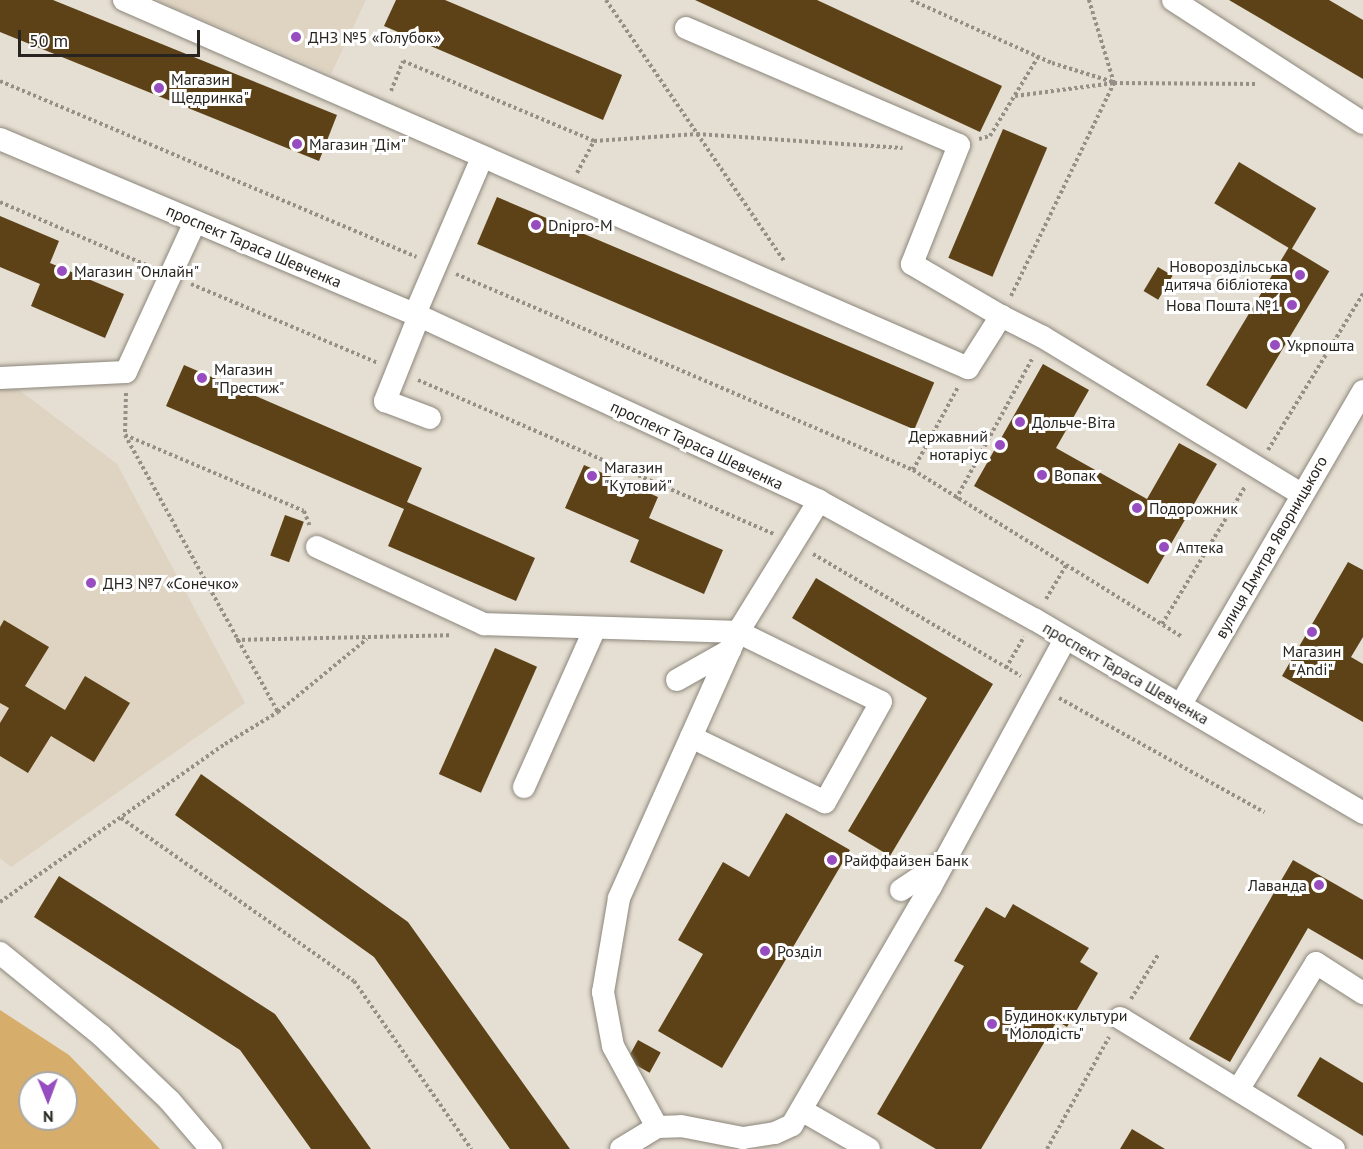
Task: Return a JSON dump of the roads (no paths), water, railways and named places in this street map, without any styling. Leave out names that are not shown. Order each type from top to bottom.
[{"type":"street","points":[[124,0],[968,368],[1001,316]]},
{"type":"street","points":[[1173,0],[1363,123]]},
{"type":"street","points":[[686,28],[959,146],[912,264],[1001,316],[1044,337],[1301,494]]},
{"type":"street","name":"проспект Тараса Шевченка","points":[[0,139],[417,315],[819,501],[1181,704],[1363,813]]},
{"type":"street","points":[[430,418],[385,401],[434,265],[482,158]]},
{"type":"street","points":[[0,378],[126,372],[195,222]]},
{"type":"street","name":"вулиця Дмитра Яворницького","points":[[1181,704],[1301,494],[1363,391]]},
{"type":"street","points":[[657,1127],[613,1046],[603,992],[619,898],[734,641],[819,501]]},
{"type":"street","points":[[317,547],[484,624],[595,628],[734,641],[880,702],[825,802],[691,736]]},
{"type":"street","points":[[524,787],[595,628]]},
{"type":"street","points":[[621,1149],[657,1127],[681,1126],[743,1138],[784,1129],[792,1125],[803,1111],[945,861],[1065,639]]},
{"type":"street","points":[[677,680],[734,641]]},
{"type":"street","points":[[902,890],[945,861]]},
{"type":"street","points":[[0,953],[101,1035],[170,1101],[212,1149]]},
{"type":"street","points":[[1238,1090],[1316,963],[1363,993]]},
{"type":"street","points":[[1120,1018],[1334,1149]]},
{"type":"street","points":[[803,1111],[869,1149]]},
{"type":"place","name":"ДНЗ №5 «Голубок»","points":[[296,37]]},
{"type":"place","name":"Магазин Щедринка\"","points":[[159,88]]},
{"type":"place","name":"Магазин \"Дім\"","points":[[297,144]]},
{"type":"place","name":"Dnipro-M","points":[[536,225]]},
{"type":"place","name":"Магазин \"Онлайн\"","points":[[62,271]]},
{"type":"place","name":"Новороздільська дитяча бібліотека","points":[[1300,275]]},
{"type":"place","name":"Нова Пошта №1","points":[[1292,305]]},
{"type":"place","name":"Укрпошта","points":[[1275,345]]},
{"type":"place","name":"Магазин \"Престиж\"","points":[[202,378]]},
{"type":"place","name":"Дольче-Віта","points":[[1020,422]]},
{"type":"place","name":"Державний нотаріус","points":[[1000,445]]},
{"type":"place","name":"Вопак","points":[[1042,475]]},
{"type":"place","name":"Магазин \"Кутовий\"","points":[[592,476]]},
{"type":"place","name":"Подорожник","points":[[1137,508]]},
{"type":"place","name":"Аптека","points":[[1164,547]]},
{"type":"place","name":"ДНЗ №7 «Сонечко»","points":[[91,583]]},
{"type":"place","name":"Магазин \"Andi\"","points":[[1312,632]]},
{"type":"place","name":"Райффайзен Банк","points":[[832,860]]},
{"type":"place","name":"Лаванда","points":[[1319,885]]},
{"type":"place","name":"Розділ","points":[[765,951]]},
{"type":"place","name":"Будинок культури \"Молодість\"","points":[[992,1024]]}]
